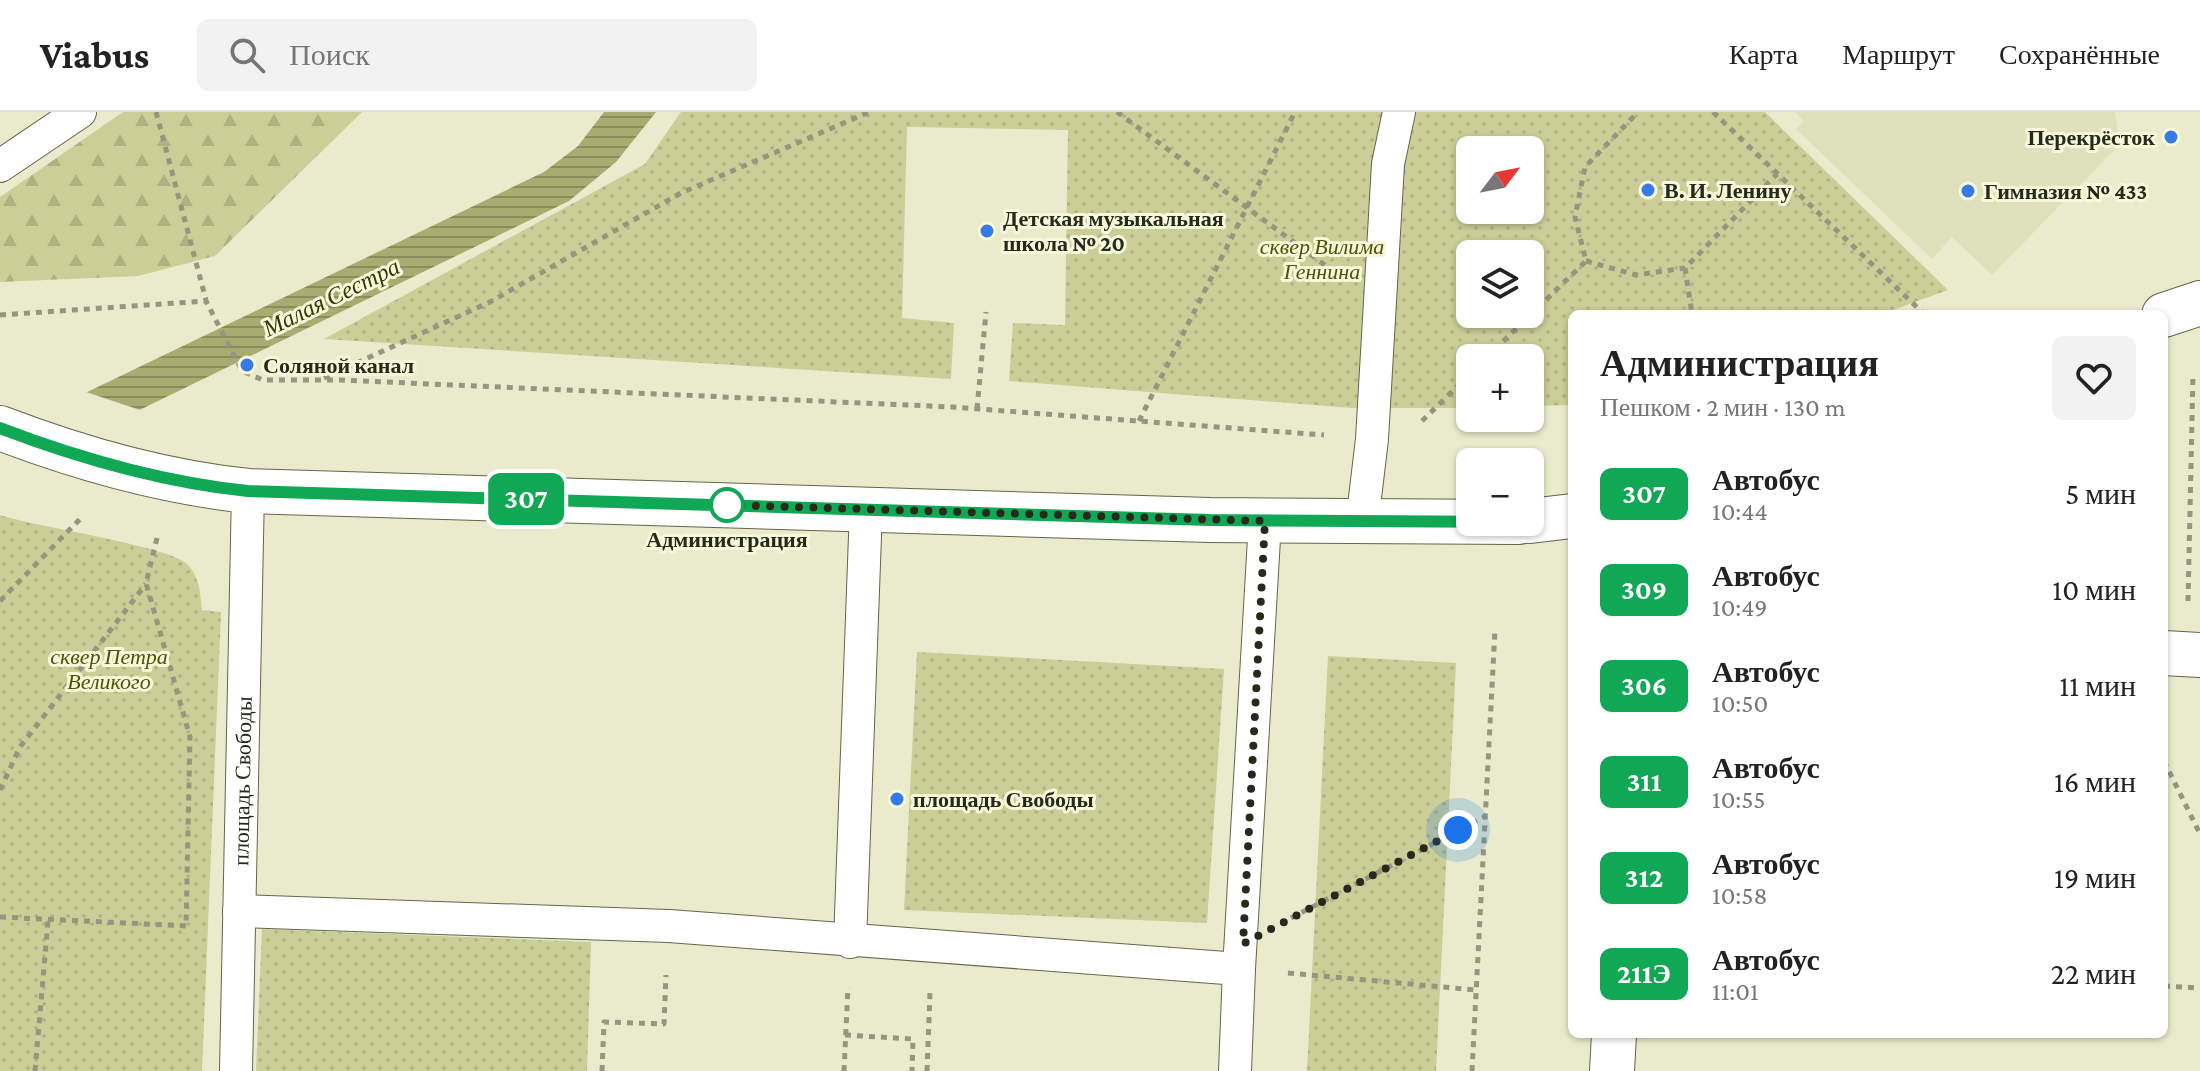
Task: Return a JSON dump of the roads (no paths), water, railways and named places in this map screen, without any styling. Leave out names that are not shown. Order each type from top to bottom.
[{"type":"main road","points":[[2168,314],[2200,303]]},
{"type":"main road","points":[[0,428],[108,466],[192,485],[248,491],[1265,521],[1456,522]]},
{"type":"main road","points":[[1544,519],[1568,516]]},
{"type":"main road","points":[[2168,653],[2200,655]]},
{"type":"main road","points":[[1612,1071],[1614,1038]]},
{"type":"lane","points":[[0,166],[80,112]]},
{"type":"lane","points":[[1362,523],[1372,439],[1388,164],[1399,112]]},
{"type":"lane","name":"площадь Свободы","points":[[236,1071],[248,491]]},
{"type":"lane","points":[[850,942],[866,509]]},
{"type":"lane","points":[[1235,1071],[1265,521]]},
{"type":"lane","points":[[239,911],[669,926],[933,948],[1241,956]]},
{"type":"water","name":"Малая Сестра","points":[[604,112],[656,112],[616,162],[569,201],[0,478],[0,434],[544,172],[578,146]]},
{"type":"place","name":"Перекрёсток","points":[[2171,137]]},
{"type":"place","name":"В. И. Ленину","points":[[1648,190]]},
{"type":"place","name":"Гимназия № 433","points":[[1968,191]]},
{"type":"place","name":"Детская музыкальная школа № 20","points":[[987,231]]},
{"type":"place","name":"Соляной канал","points":[[247,365]]},
{"type":"place","name":"Администрация","points":[[727,505]]},
{"type":"place","name":"площадь Свободы","points":[[897,799]]},
{"type":"park label","name":"сквер Вилима Геннина","points":[[1322,258]]},
{"type":"park label","name":"сквер Петра Великого","points":[[109,668]]}]
